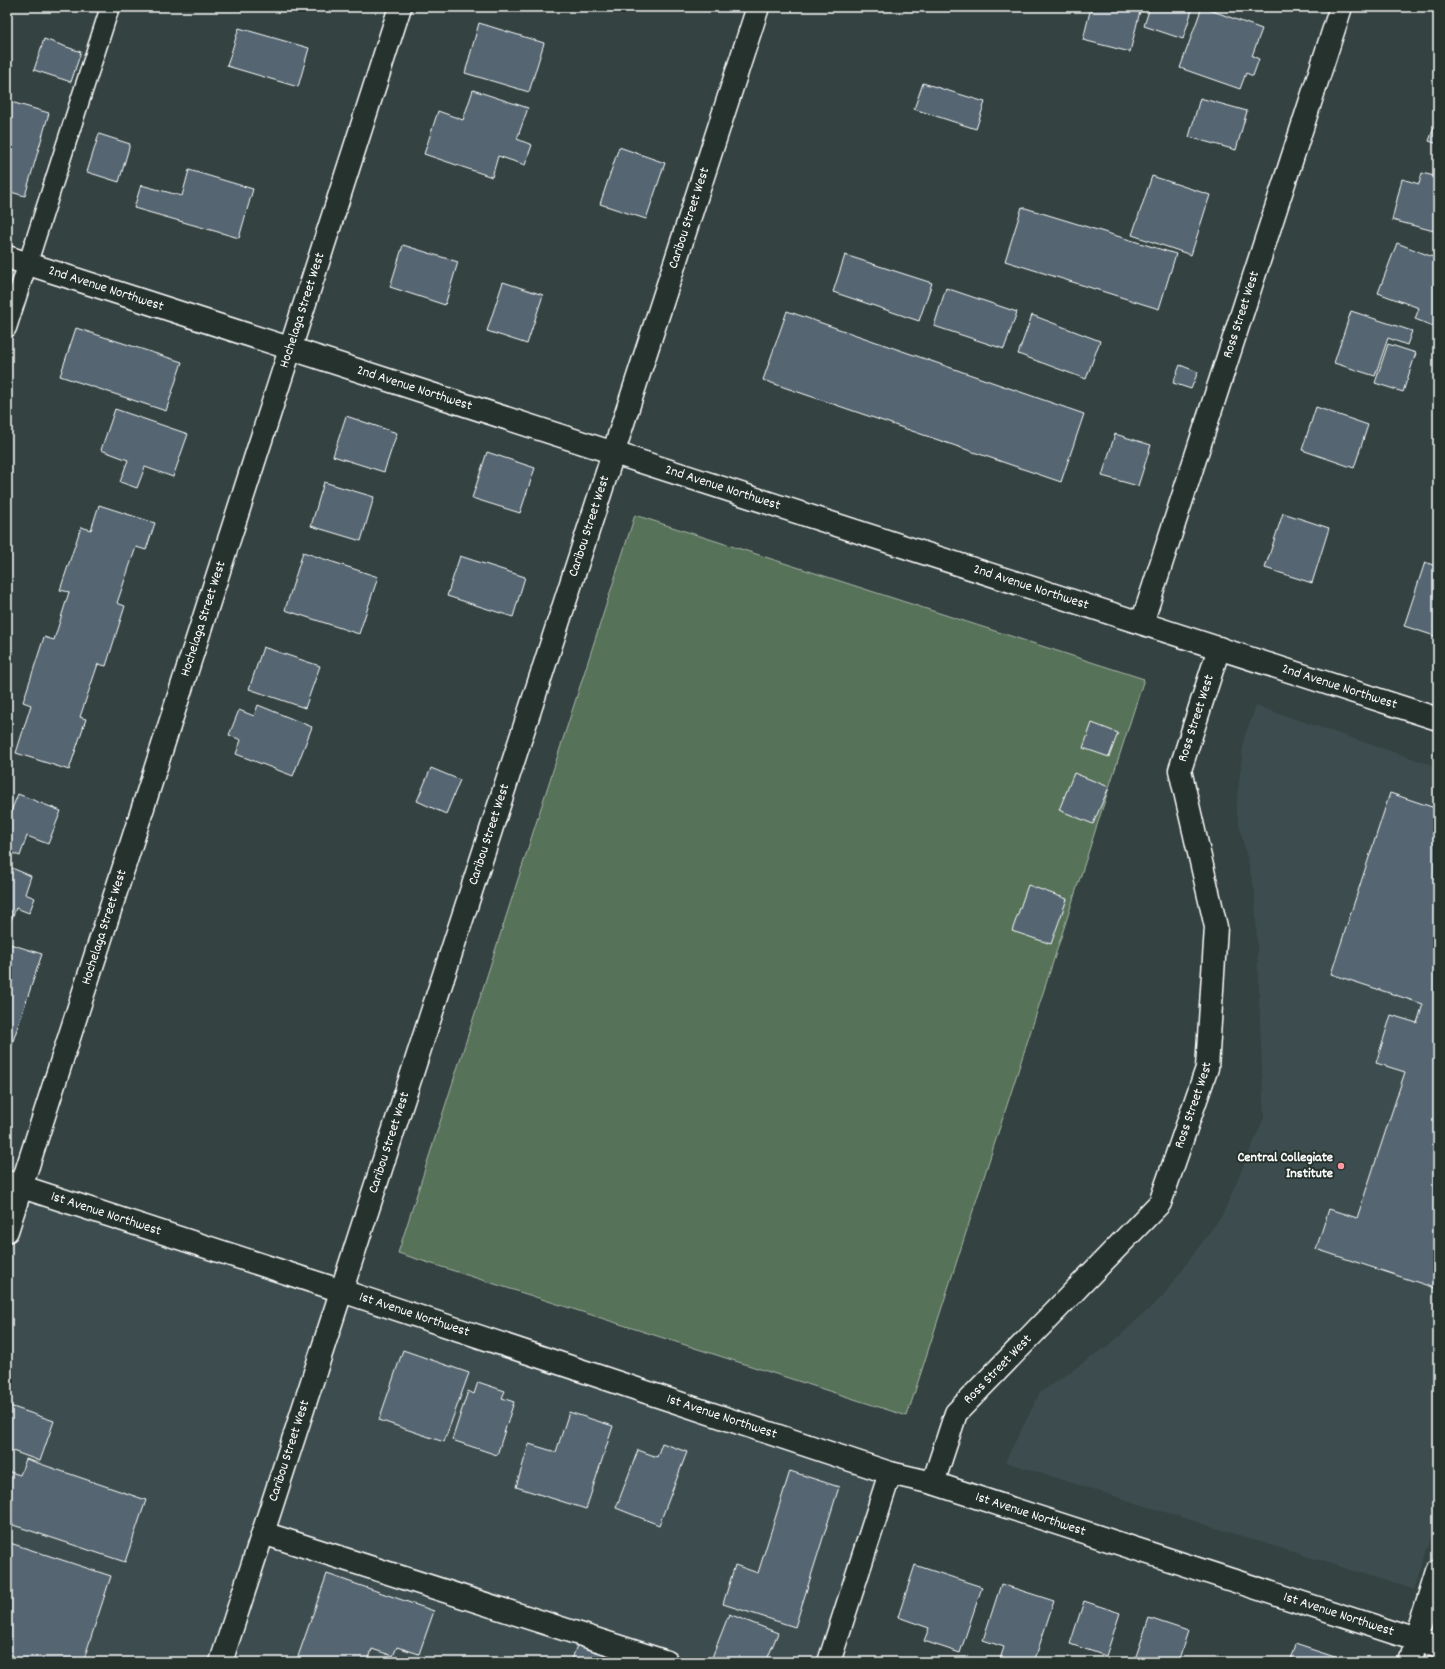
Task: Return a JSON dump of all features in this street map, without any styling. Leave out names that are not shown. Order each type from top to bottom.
[{"type":"street","name":"Hochelaga Street West","points":[[7,1231],[14,1185],[291,348],[400,7]]},
{"type":"street","name":"Caribou Street West","points":[[221,1662],[758,7]]},
{"type":"street","name":"Ross Street West","points":[[1142,623],[1341,7]]},
{"type":"street","name":"2nd Avenue Northwest","points":[[7,257],[1438,719]]},
{"type":"street","name":"Ross Street West","points":[[933,1483],[956,1413],[1160,1203],[1207,1068],[1216,927],[1180,770],[1219,648]]},
{"type":"street","name":"1st Avenue Northwest","points":[[14,1185],[342,1291],[890,1473],[933,1483],[1438,1647]]},
{"type":"street","points":[[829,1662],[890,1473]]},
{"type":"street","points":[[263,1533],[667,1662]]},
{"type":"street","points":[[1410,1662],[1438,1572]]},
{"type":"lane","points":[[7,328],[110,7]]},
{"type":"shaded area","name":"Central Collegiate Institute","points":[[1256,706],[1438,767],[1438,1518],[1415,1590],[1005,1462],[1040,1393],[1112,1343],[1163,1296],[1223,1214],[1264,1118],[1255,892],[1236,810],[1244,738]]},
{"type":"shaded area","points":[[7,1182],[890,1473],[829,1662],[7,1662]]},
{"type":"green space","points":[[635,515],[1144,679],[907,1416],[398,1253]]},
{"type":"building","points":[[1091,7],[1141,7],[1130,52],[1083,40]]},
{"type":"building","points":[[1150,7],[1193,7],[1183,39],[1144,26]]},
{"type":"building","points":[[1202,7],[1262,29],[1252,56],[1259,59],[1253,76],[1246,73],[1240,89],[1180,68]]},
{"type":"building","points":[[479,23],[544,43],[529,92],[465,73]]},
{"type":"building","points":[[239,28],[309,48],[298,87],[227,66]]},
{"type":"building","points":[[44,39],[81,52],[71,82],[34,70]]},
{"type":"building","points":[[923,83],[985,102],[976,129],[914,109]]},
{"type":"building","points":[[473,90],[528,108],[517,139],[532,145],[525,165],[498,156],[492,177],[424,154],[438,111],[463,120]]},
{"type":"building","points":[[1200,98],[1247,111],[1236,150],[1189,137]]},
{"type":"building","points":[[11,102],[49,113],[25,196],[7,191],[7,115]]},
{"type":"building","points":[[1438,116],[1438,144],[1429,141]]},
{"type":"building","points":[[99,134],[130,144],[119,182],[87,172]]},
{"type":"building","points":[[619,147],[665,163],[646,219],[600,204]]},
{"type":"building","points":[[189,170],[253,189],[239,238],[134,208],[141,185],[182,196]]},
{"type":"building","points":[[1422,173],[1438,177],[1438,232],[1392,220],[1402,179],[1419,184]]},
{"type":"building","points":[[1152,176],[1210,195],[1191,255],[1132,235]]},
{"type":"building","points":[[1022,207],[1176,254],[1159,309],[1005,261]]},
{"type":"building","points":[[1397,243],[1438,259],[1438,328],[1415,319],[1419,308],[1378,293]]},
{"type":"building","points":[[403,245],[458,262],[445,305],[390,287]]},
{"type":"building","points":[[845,255],[932,283],[919,321],[833,292]]},
{"type":"building","points":[[503,282],[543,295],[527,344],[487,331]]},
{"type":"building","points":[[946,288],[1017,312],[1004,349],[934,326]]},
{"type":"building","points":[[787,311],[1084,414],[1061,482],[763,380]]},
{"type":"building","points":[[1351,311],[1412,331],[1407,345],[1388,338],[1375,376],[1334,363]]},
{"type":"building","points":[[1032,315],[1100,341],[1086,379],[1018,354]]},
{"type":"building","points":[[76,328],[182,362],[166,411],[60,376]]},
{"type":"building","points":[[1388,344],[1416,353],[1403,392],[1375,383]]},
{"type":"building","points":[[1180,365],[1198,372],[1191,389],[1173,383]]},
{"type":"building","points":[[1316,407],[1368,425],[1354,468],[1302,450]]},
{"type":"building","points":[[115,409],[188,434],[173,477],[145,467],[137,488],[120,482],[128,460],[101,450]]},
{"type":"building","points":[[346,416],[397,433],[384,472],[333,456]]},
{"type":"building","points":[[1115,434],[1151,445],[1138,486],[1102,476]]},
{"type":"building","points":[[487,452],[535,468],[520,513],[472,498]]},
{"type":"building","points":[[324,482],[374,497],[361,541],[311,526]]},
{"type":"building","points":[[99,505],[155,523],[146,550],[136,547],[117,603],[125,606],[106,666],[98,664],[80,717],[86,719],[69,770],[16,753],[31,705],[23,702],[44,637],[54,640],[69,592],[60,590],[81,527],[91,530]]},
{"type":"building","points":[[1283,513],[1329,528],[1312,583],[1265,568]]},
{"type":"building","points":[[303,552],[378,577],[359,634],[285,610]]},
{"type":"building","points":[[460,556],[525,577],[513,617],[447,596]]},
{"type":"building","points":[[1425,562],[1438,567],[1438,637],[1404,626]]},
{"type":"building","points":[[263,647],[320,666],[305,708],[249,689]]},
{"type":"building","points":[[258,705],[312,727],[293,776],[236,754],[241,740],[229,735],[239,710],[254,716]]},
{"type":"building","points":[[1092,723],[1118,733],[1109,757],[1083,748]]},
{"type":"building","points":[[431,768],[460,780],[446,814],[417,801]]},
{"type":"building","points":[[1074,773],[1109,787],[1093,824],[1059,810]]},
{"type":"building","name":"Central Collegiate Institute","points":[[1390,793],[1438,809],[1438,1289],[1316,1249],[1329,1209],[1357,1218],[1405,1072],[1376,1063],[1391,1015],[1417,1023],[1423,1004],[1331,974]]},
{"type":"building","points":[[18,794],[61,811],[48,844],[27,836],[20,856],[7,851],[7,821]]},
{"type":"building","points":[[7,866],[31,876],[25,894],[35,898],[29,913],[16,908],[7,930]]},
{"type":"building","points":[[1028,885],[1067,899],[1051,944],[1012,931]]},
{"type":"building","points":[[7,943],[42,954],[7,1059]]},
{"type":"building","points":[[403,1350],[469,1373],[444,1442],[379,1420]]},
{"type":"building","points":[[478,1382],[505,1391],[502,1398],[514,1402],[497,1455],[452,1440],[468,1391],[474,1394]]},
{"type":"building","points":[[7,1405],[54,1421],[40,1461],[7,1449]]},
{"type":"building","points":[[569,1412],[613,1426],[586,1509],[516,1487],[529,1444],[556,1452]]},
{"type":"building","points":[[662,1443],[687,1452],[659,1525],[616,1508],[638,1450],[657,1457]]},
{"type":"building","points":[[26,1459],[146,1500],[125,1562],[7,1523],[12,1507],[7,1505],[7,1471],[20,1475]]},
{"type":"building","points":[[790,1471],[839,1487],[795,1627],[723,1604],[735,1565],[758,1573]]},
{"type":"building","points":[[7,1542],[111,1576],[83,1662],[7,1662]]},
{"type":"building","points":[[915,1565],[982,1587],[960,1653],[924,1641],[929,1628],[898,1617]]},
{"type":"building","points":[[327,1574],[434,1611],[419,1654],[397,1647],[393,1656],[372,1649],[368,1662],[296,1662]]},
{"type":"building","points":[[1001,1584],[1054,1601],[1034,1662],[999,1662],[1004,1647],[983,1640]]},
{"type":"building","points":[[1084,1601],[1120,1613],[1106,1656],[1070,1644]]},
{"type":"building","points":[[729,1614],[778,1633],[766,1662],[716,1662],[711,1660]]},
{"type":"building","points":[[1149,1618],[1188,1631],[1178,1662],[1134,1662]]},
{"type":"building","points":[[1295,1644],[1341,1659],[1340,1662],[1289,1662]]},
{"type":"building","points":[[577,1645],[628,1662],[571,1662]]},
{"type":"place","name":"Central Collegiate Institute","points":[[1341,1166]]}]
